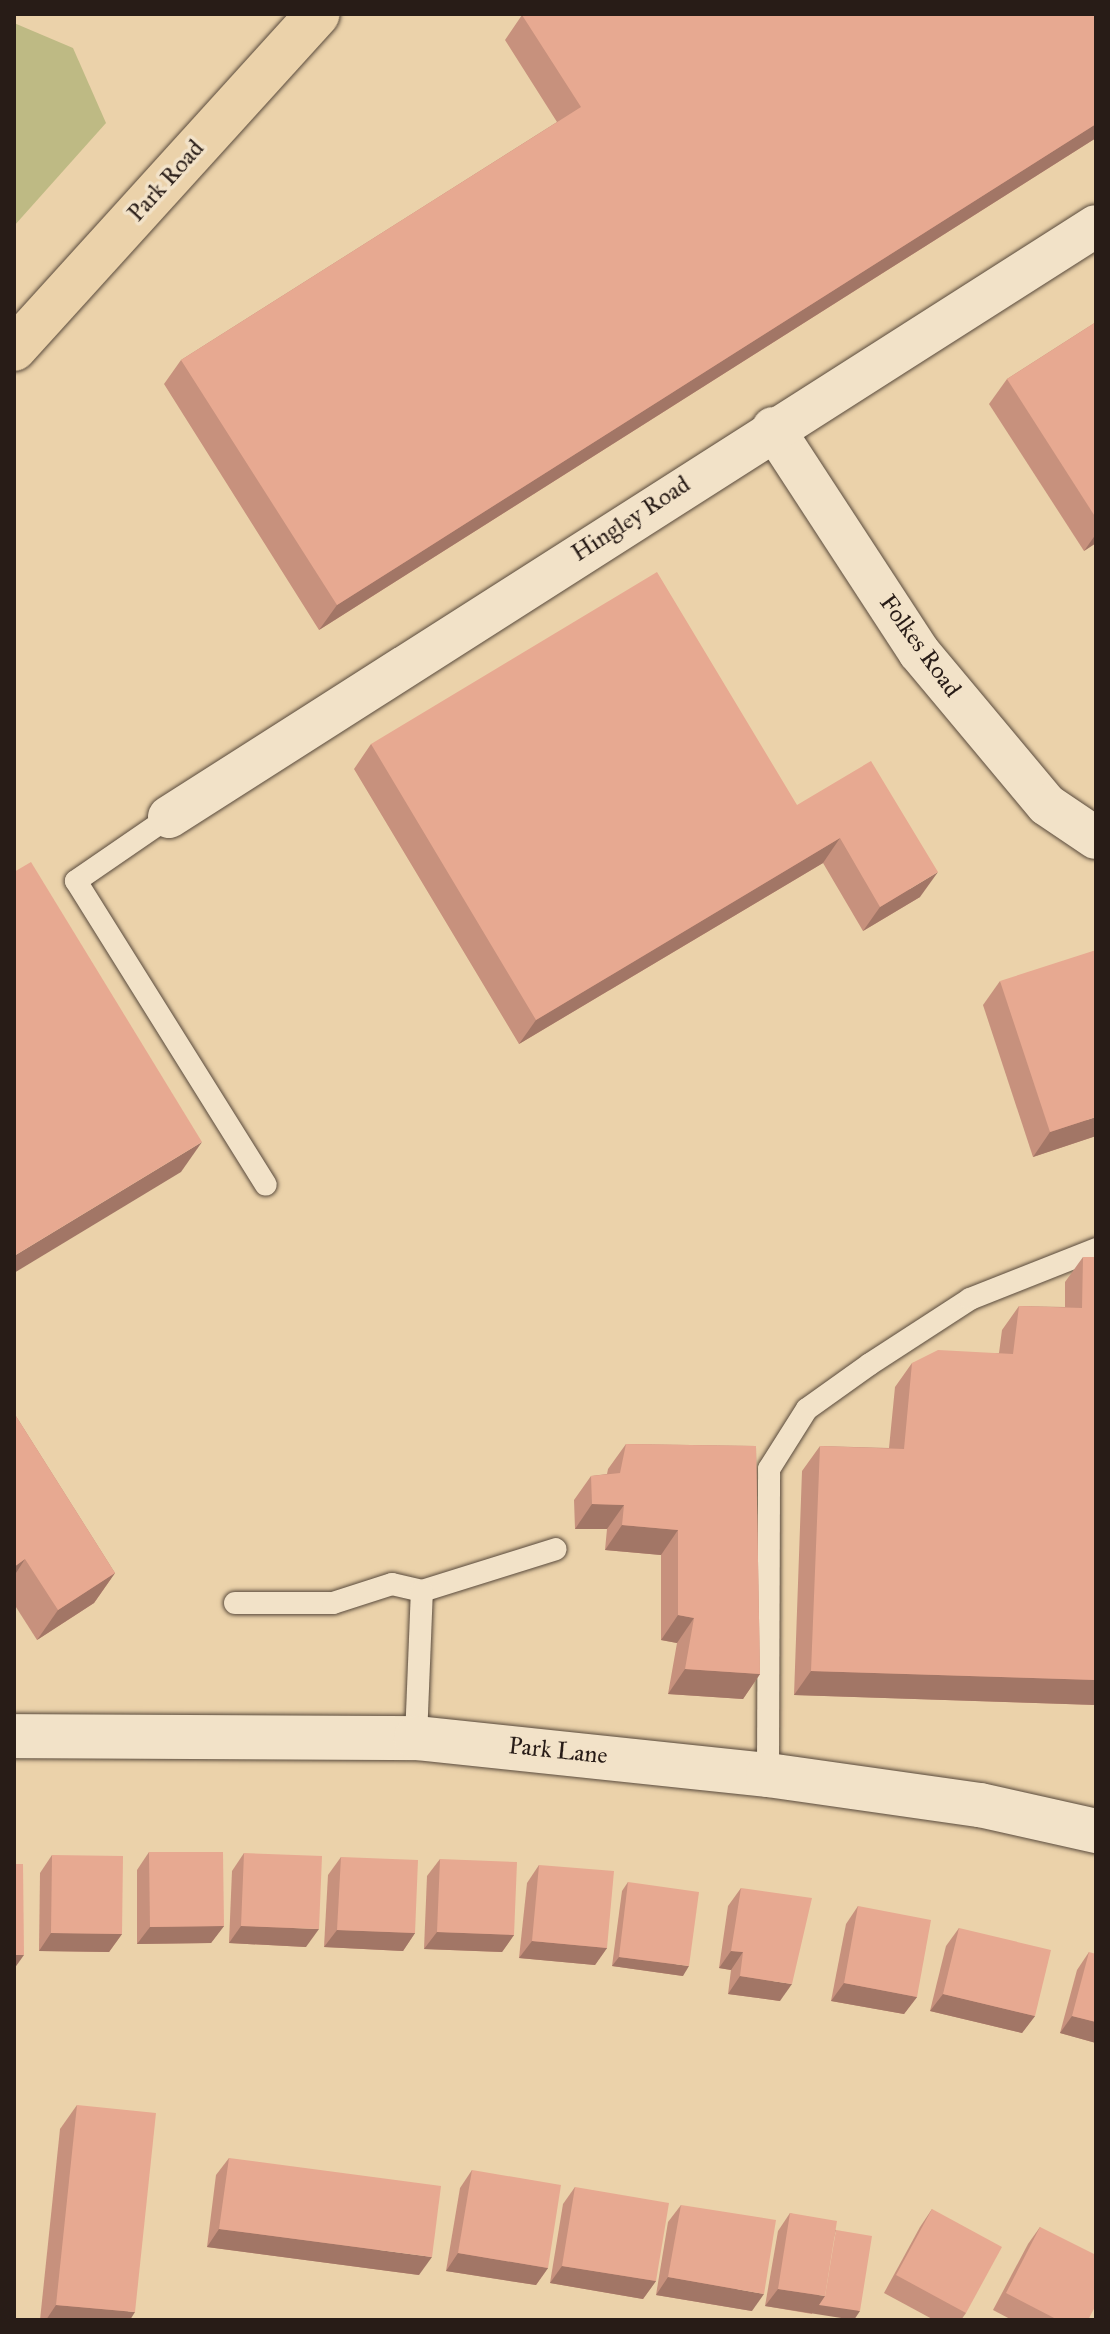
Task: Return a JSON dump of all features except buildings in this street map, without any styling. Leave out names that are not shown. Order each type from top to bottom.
[{"type":"highway","name":"Park Road","points":[[14,349],[315,15]]},
{"type":"main road","name":"Park Lane","points":[[14,1736],[416,1738],[768,1775],[980,1805],[1096,1831]]},
{"type":"street","name":"Hingley Road","points":[[169,817],[773,428],[1096,226]]},
{"type":"street","name":"Folkes Road","points":[[773,428],[919,652],[1047,805],[1096,838]]},
{"type":"lane","points":[[169,817],[76,881],[266,1185]]},
{"type":"lane","points":[[768,1775],[769,1469],[807,1409],[870,1364],[970,1299],[1096,1249]]},
{"type":"lane","points":[[235,1603],[333,1603],[392,1584],[422,1591],[556,1549]]},
{"type":"lane","points":[[416,1738],[422,1591]]},
{"type":"shaded area","points":[[14,23],[73,48],[106,123],[14,226]]}]
